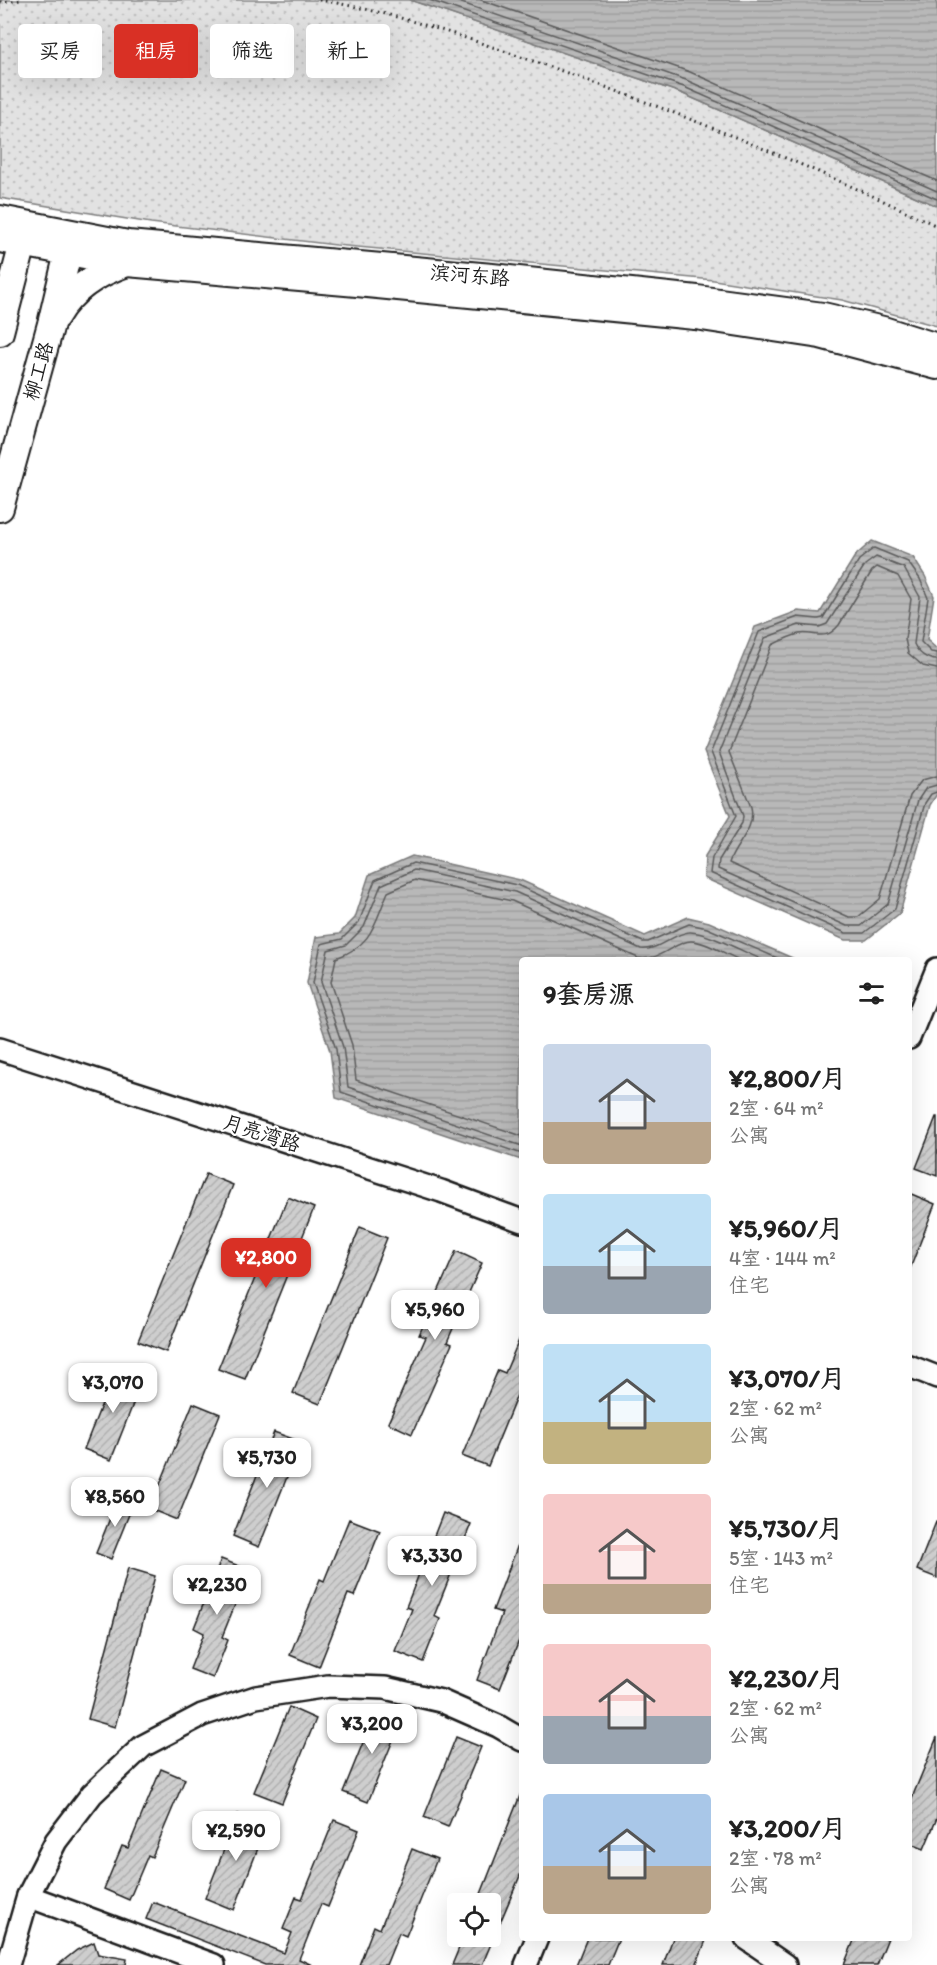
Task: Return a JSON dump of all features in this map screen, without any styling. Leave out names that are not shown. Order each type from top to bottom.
[{"type":"main road","name":"滨河东路","points":[[0,219],[17,235],[70,242],[128,244],[492,277],[709,300],[823,316],[883,330],[937,347]]},
{"type":"main road","points":[[1,330],[17,235]]},
{"type":"main road","name":"滨河东路","points":[[70,242],[127,263],[695,316],[820,335],[937,366]]},
{"type":"main road","name":"柳工路","points":[[0,508],[51,324],[70,242]]},
{"type":"main road","points":[[51,324],[70,297],[82,286],[111,268],[127,263]]},
{"type":"main road","points":[[0,288],[3,308],[1,330]]},
{"type":"street","points":[[912,1031],[937,969]]},
{"type":"street","name":"月亮湾路","points":[[0,1049],[441,1191],[519,1220]]},
{"type":"street","points":[[912,1367],[937,1377]]},
{"type":"street","points":[[8,1965],[28,1896],[56,1841],[92,1794],[143,1746],[202,1715],[256,1697],[328,1686],[385,1688],[441,1701],[498,1726],[519,1738]]},
{"type":"street","points":[[28,1896],[214,1965]]},
{"type":"street","points":[[526,1965],[536,1941]]},
{"type":"street","points":[[750,1941],[785,1965]]},
{"type":"path","points":[[0,2],[21,0]]},
{"type":"path","points":[[319,0],[351,5],[486,44],[634,97],[776,153],[937,226]]},
{"type":"shaded area","points":[[0,0],[410,0],[681,93],[937,206],[937,326],[842,300],[714,280],[336,245],[151,223],[0,198]]},
{"type":"water","points":[[410,0],[937,0],[937,206],[681,93]]},
{"type":"water","points":[[872,541],[913,557],[934,596],[927,640],[937,649],[937,794],[930,805],[900,913],[866,940],[845,940],[704,878],[705,856],[730,816],[704,752],[755,627],[798,611],[820,613],[855,556]]},
{"type":"water","points":[[412,856],[520,880],[645,936],[688,917],[709,922],[790,957],[519,957],[519,1159],[336,1098],[330,1051],[307,983],[316,937],[339,934],[355,918],[369,875]]},
{"type":"building","points":[[937,1117],[937,1176],[916,1168]]},
{"type":"building","points":[[206,1174],[233,1185],[166,1352],[138,1341]]},
{"type":"building","points":[[912,1194],[935,1204],[912,1264]]},
{"type":"building","points":[[288,1197],[314,1208],[245,1379],[218,1369]]},
{"type":"building","points":[[360,1227],[387,1238],[320,1404],[293,1393]]},
{"type":"building","points":[[456,1251],[482,1263],[447,1342],[452,1344],[412,1434],[388,1423],[426,1337],[419,1335]]},
{"type":"building","points":[[519,1340],[519,1390],[488,1466],[462,1456],[498,1370],[505,1373]]},
{"type":"building","points":[[116,1368],[143,1379],[111,1460],[84,1449]]},
{"type":"building","points":[[193,1403],[220,1414],[177,1520],[150,1509]]},
{"type":"building","points":[[274,1432],[301,1442],[259,1547],[233,1536]]},
{"type":"building","points":[[119,1496],[134,1502],[111,1559],[96,1553]]},
{"type":"building","points":[[443,1513],[471,1524],[434,1616],[440,1619],[423,1662],[395,1651],[412,1609],[406,1607]]},
{"type":"building","points":[[349,1519],[380,1531],[354,1596],[348,1594],[319,1667],[290,1655],[320,1579],[324,1581]]},
{"type":"building","points":[[937,1522],[937,1578],[917,1570]]},
{"type":"building","points":[[519,1542],[519,1641],[500,1689],[477,1680],[502,1613],[493,1610]]},
{"type":"building","points":[[221,1559],[249,1570],[222,1637],[228,1640],[213,1678],[190,1669],[204,1633],[194,1628]]},
{"type":"building","points":[[128,1568],[155,1576],[115,1727],[88,1719]]},
{"type":"building","points":[[289,1707],[316,1719],[282,1803],[254,1792]]},
{"type":"building","points":[[377,1708],[402,1718],[368,1802],[343,1792]]},
{"type":"building","points":[[456,1737],[481,1747],[448,1827],[424,1817]]},
{"type":"building","points":[[937,1737],[937,1818],[924,1849],[912,1844],[912,1798]]},
{"type":"building","points":[[161,1769],[185,1779],[152,1857],[148,1855],[129,1900],[104,1889],[122,1846],[128,1848]]},
{"type":"building","points":[[519,1798],[519,1878],[501,1920],[501,1893],[481,1893]]},
{"type":"building","points":[[238,1814],[267,1825],[234,1910],[205,1898]]},
{"type":"building","points":[[334,1820],[359,1830],[328,1907],[321,1904],[299,1959],[312,1965],[265,1965],[146,1919],[153,1902],[284,1953],[292,1933],[283,1929],[296,1897],[302,1899]]},
{"type":"building","points":[[412,1849],[437,1859],[406,1936],[399,1933],[386,1965],[359,1965],[374,1926],[380,1929]]},
{"type":"building","points":[[586,1941],[618,1941],[608,1965],[576,1965]]},
{"type":"building","points":[[672,1941],[706,1941],[696,1965],[663,1965]]},
{"type":"building","points":[[854,1941],[887,1941],[877,1965],[844,1965]]},
{"type":"building","points":[[94,1942],[98,1954],[127,1959],[126,1965],[58,1965],[77,1950]]},
{"type":"building","points":[[459,1947],[490,1947],[482,1965],[452,1965]]}]
